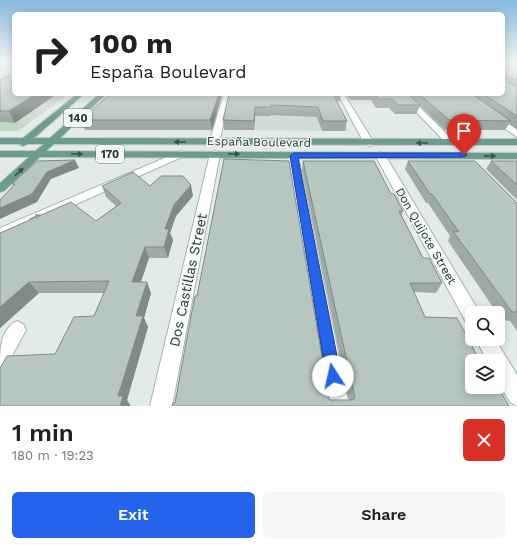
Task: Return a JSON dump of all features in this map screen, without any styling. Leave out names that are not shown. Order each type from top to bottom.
[{"type":"main road","name":"140","points":[[0,161],[5,154],[24,141],[79,96]]},
{"type":"main road","name":"140","points":[[0,189],[101,96]]},
{"type":"main road","name":"España Boulevard","points":[[0,141],[52,141],[215,148],[294,156],[517,156]]},
{"type":"main road","name":"España Boulevard","points":[[5,154],[181,154],[215,148],[369,143],[517,142]]},
{"type":"street","name":"Dos Castillas Street","points":[[161,406],[215,148],[228,96]]},
{"type":"street","points":[[342,96],[369,143]]},
{"type":"street","points":[[404,96],[451,143]]},
{"type":"street","points":[[485,111],[517,134]]},
{"type":"street","points":[[0,233],[181,154]]},
{"type":"street","name":"Don Quijote Street","points":[[380,155],[466,306]]},
{"type":"street","points":[[464,155],[474,166]]},
{"type":"street","points":[[294,156],[338,406]]},
{"type":"street","points":[[0,358],[17,330]]},
{"type":"street","points":[[505,374],[517,395]]},
{"type":"shaded area","points":[[0,81],[12,81],[12,96],[66,96],[18,131],[0,131]]},
{"type":"shaded area","points":[[235,96],[332,96],[349,131],[229,130]]},
{"type":"green space","points":[[0,123],[28,124],[18,131],[0,131]]},
{"type":"building","points":[[0,81],[12,81],[12,96],[33,96],[9,111],[0,111]]},
{"type":"building","points":[[505,81],[517,86],[517,116],[486,96],[505,96]]},
{"type":"building","points":[[108,96],[218,96],[210,120],[81,120]]},
{"type":"building","points":[[229,96],[334,96],[347,121],[323,121],[318,107],[271,105],[271,107],[255,107],[254,121],[223,120]]},
{"type":"building","points":[[376,96],[410,96],[420,105],[398,105],[392,99],[379,99]]},
{"type":"building","points":[[421,96],[475,96],[511,121],[449,120]]},
{"type":"building","points":[[224,159],[289,161],[329,399],[353,400],[355,398],[303,161],[374,161],[391,194],[394,194],[403,211],[399,211],[423,258],[429,258],[442,283],[410,283],[425,317],[457,318],[465,333],[465,346],[472,346],[476,354],[465,354],[465,394],[502,394],[509,406],[172,406],[173,403],[175,403],[195,296],[197,296]]},
{"type":"building","points":[[75,160],[47,172],[32,194],[0,208],[0,200],[15,184],[12,184],[37,161]]},
{"type":"building","points":[[408,161],[475,161],[517,203],[517,312],[512,312],[453,231],[459,232],[432,194],[430,194]]},
{"type":"building","points":[[491,161],[517,161],[517,185]]},
{"type":"building","points":[[133,172],[150,186],[161,176],[183,176],[191,185],[174,205],[165,229],[169,229],[164,247],[145,247],[132,282],[147,282],[136,316],[143,316],[118,396],[123,396],[120,406],[0,406],[0,368],[7,356],[55,354],[74,317],[94,316],[109,281],[29,282],[0,307],[0,233],[71,202],[96,221],[121,203],[102,186]]},
{"type":"route","points":[[333,376],[294,156],[464,155]]}]
